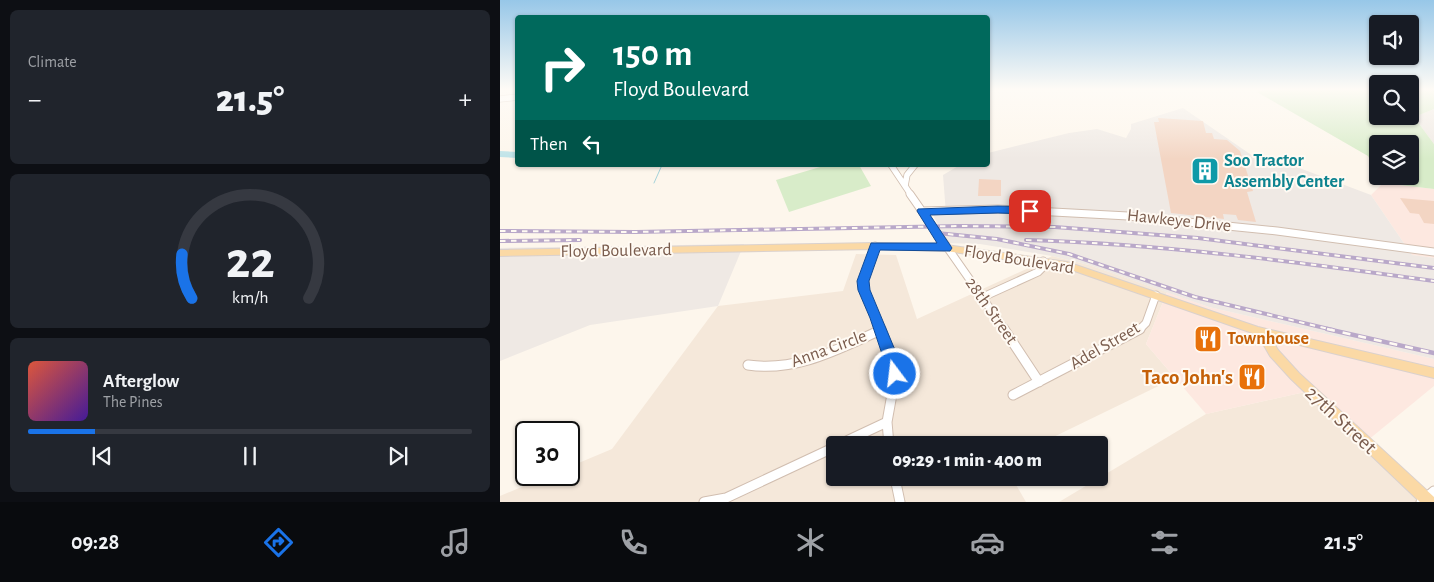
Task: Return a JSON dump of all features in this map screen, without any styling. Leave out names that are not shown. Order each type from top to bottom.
[{"type":"main road","name":"Floyd Boulevard","points":[[500,252],[875,246],[946,248],[1067,265],[1261,331],[1434,373]]},
{"type":"main road","name":"27th Street","points":[[1261,331],[1274,353],[1295,376],[1427,498]]},
{"type":"street","name":"28th Street","points":[[893,167],[946,248],[983,297],[1039,382]]},
{"type":"street","points":[[905,186],[907,175],[913,167]]},
{"type":"street","name":"Hawkeye Drive","points":[[922,211],[998,209],[1128,216],[1277,231],[1434,252]]},
{"type":"street","points":[[875,246],[863,281],[866,297],[881,330],[893,362],[895,374],[887,422],[888,436]]},
{"type":"street","points":[[983,297],[1038,272],[1042,268],[1043,261]]},
{"type":"street","name":"Adel Street","points":[[1013,396],[1138,331],[1146,323],[1156,295]]},
{"type":"street","name":"Anna Circle","points":[[748,364],[762,368],[799,363],[881,330]]},
{"type":"street","points":[[858,436],[887,422]]},
{"type":"street","points":[[704,502],[726,498],[826,451]]},
{"type":"street","points":[[897,486],[900,502]]},
{"type":"shaded area","points":[[1169,112],[1189,112],[1266,165],[1286,163],[1371,195],[1412,255],[1434,258],[1434,359],[1209,307],[1089,265],[1052,256],[980,244],[947,243],[933,215],[946,214],[943,175],[957,167],[990,167],[990,153],[1069,133],[1097,129],[1126,138],[1131,129],[1131,124]]},
{"type":"shaded area","points":[[1425,112],[1434,112],[1434,144],[1419,124],[1419,115]]},
{"type":"shaded area","points":[[1381,185],[1434,189],[1434,258],[1412,255],[1371,195]]},
{"type":"shaded area","points":[[744,244],[718,306],[590,325],[500,361],[500,248]]},
{"type":"shaded area","points":[[856,254],[896,255],[917,319],[1052,256],[1089,265],[1167,292],[1146,344],[1175,378],[1056,436],[826,436],[826,486],[1017,486],[1026,502],[500,502],[500,496],[524,486],[580,486],[580,462],[612,449],[718,306],[843,291]]},
{"type":"shaded area","points":[[1167,292],[1209,307],[1434,359],[1434,386],[1362,445],[1305,392],[1206,414],[1146,344]]},
{"type":"shaded area","points":[[1305,392],[1423,502],[1059,502],[1086,486],[1108,486],[1108,473],[1206,414]]},
{"type":"green space","points":[[1292,112],[1369,112],[1369,125],[1419,124],[1434,144],[1434,189],[1400,185],[1419,185],[1419,135],[1369,135],[1369,158]]},
{"type":"green space","points":[[820,167],[860,167],[871,186],[789,212],[776,180]]},
{"type":"building","name":"Soo Tractor Assembly Center","points":[[1158,118],[1203,121],[1206,133],[1212,133],[1214,139],[1227,140],[1240,151],[1253,191],[1247,192],[1256,222],[1238,220],[1236,215],[1223,214],[1224,219],[1171,213],[1154,122],[1159,122]]},
{"type":"building","points":[[979,179],[1001,180],[1001,196],[978,196]]},
{"type":"building","points":[[1400,198],[1434,201],[1434,224],[1424,223],[1419,214],[1410,213]]},
{"type":"waterway","points":[[500,154],[515,155]]},
{"type":"waterway","points":[[654,183],[661,167]]},
{"type":"railway","points":[[500,231],[636,232],[959,226],[1055,227],[1198,238],[1434,268]]},
{"type":"railway","points":[[937,233],[997,239],[1069,254],[1195,297],[1333,330]]},
{"type":"railway","points":[[500,241],[580,240]]},
{"type":"railway","points":[[1026,240],[1128,245],[1179,250],[1434,281]]},
{"type":"railway","points":[[1327,329],[1434,353]]},
{"type":"place","name":"Soo Tractor Assembly Center","points":[[1205,171]]},
{"type":"place","name":"Townhouse","points":[[1208,339]]},
{"type":"place","name":"Taco John's","points":[[1252,377]]},
{"type":"route","points":[[895,374],[893,362],[877,318],[864,290],[863,281],[875,246],[946,248],[922,211],[998,209],[1030,211]]}]
